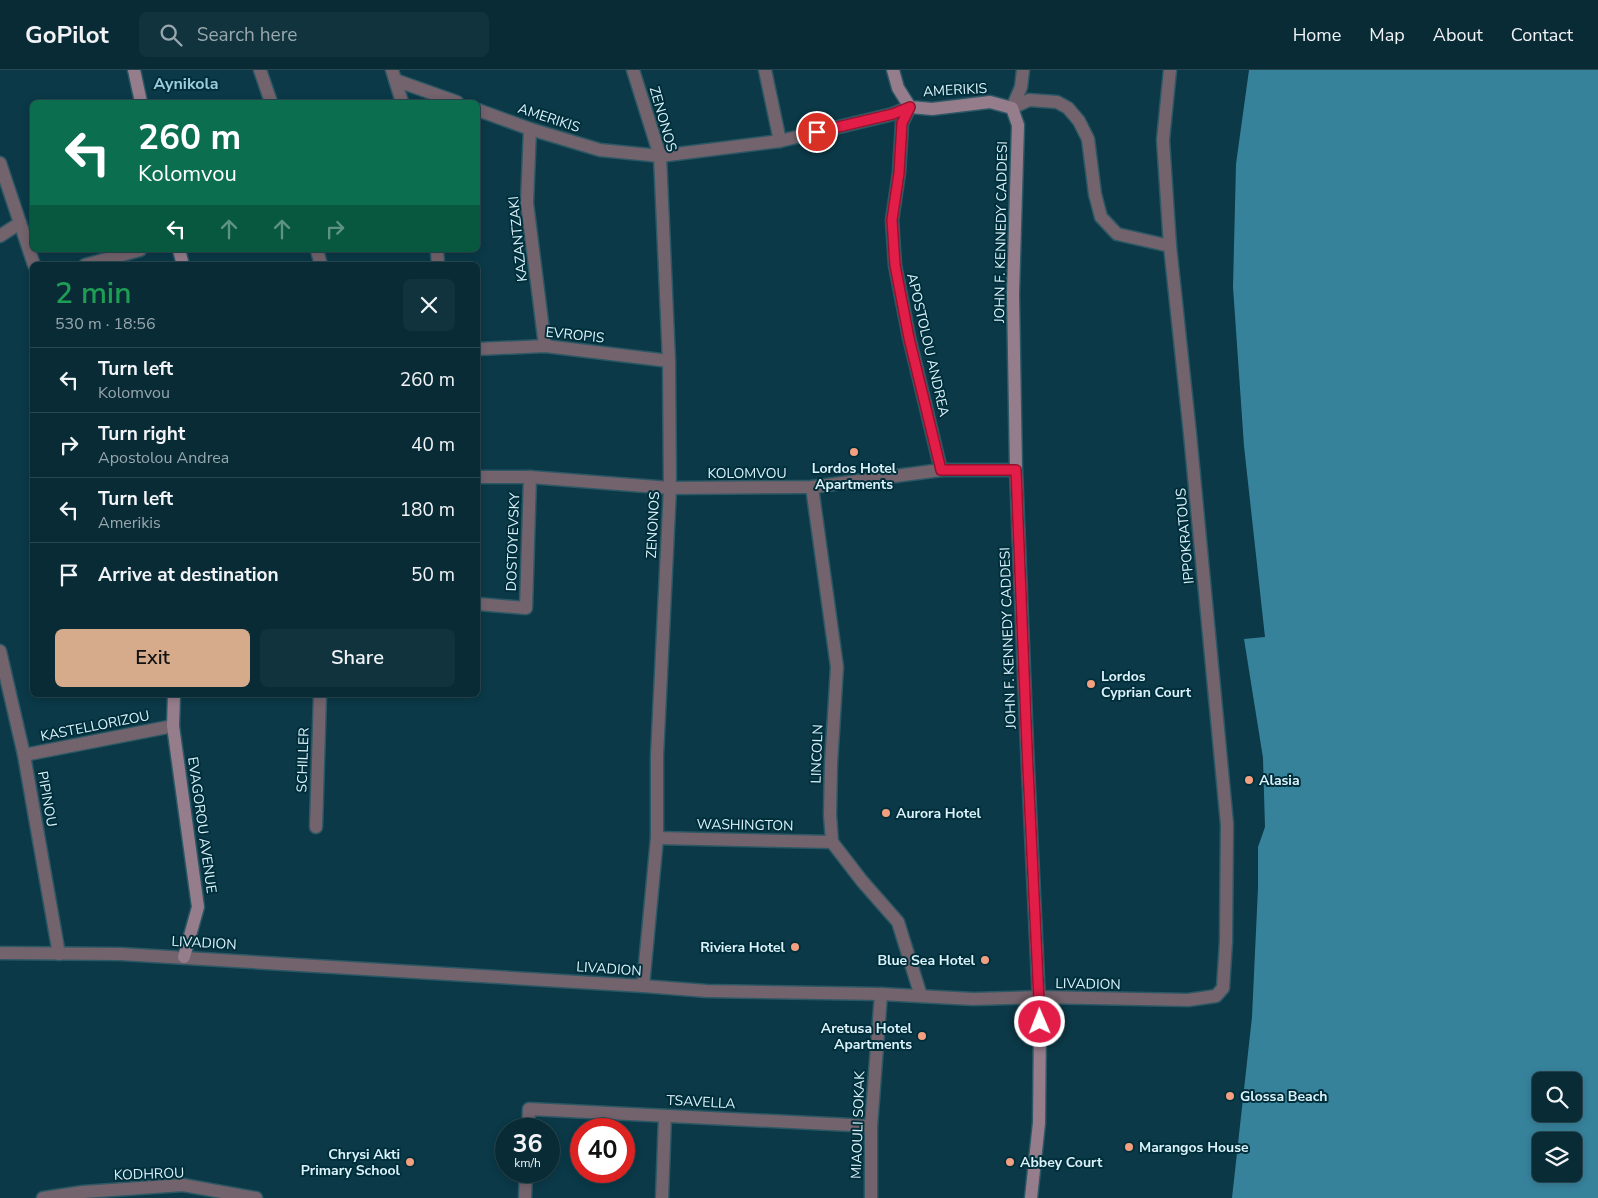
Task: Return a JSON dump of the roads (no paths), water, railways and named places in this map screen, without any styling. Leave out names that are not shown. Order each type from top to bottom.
[{"type":"street","points":[[134,70],[141,100]]},
{"type":"street","points":[[260,70],[270,100]]},
{"type":"street","name":"ZENONOS","points":[[633,70],[660,156],[669,361],[670,488],[657,756],[657,838],[643,986]]},
{"type":"street","points":[[765,70],[780,141]]},
{"type":"street","points":[[893,70],[898,88],[910,107]]},
{"type":"street","points":[[1012,108],[1021,87],[1023,70]]},
{"type":"street","name":"IPPOKRATOUS","points":[[1170,70],[1164,140],[1170,246],[1227,824],[1226,941],[1223,988],[1216,996]]},
{"type":"street","points":[[394,75],[401,100]]},
{"type":"street","points":[[394,75],[452,100]]},
{"type":"street","points":[[1012,108],[1029,100],[1057,102],[1068,108],[1079,121],[1088,139],[1101,217],[1117,234],[1170,246]]},
{"type":"street","name":"AMERIKIS","points":[[480,111],[530,129],[600,150],[660,156],[780,141],[893,114],[910,107],[932,109],[990,102],[1012,108]]},
{"type":"street","name":"APOSTOLOU ANDREA","points":[[910,107],[902,123],[899,173],[892,220],[895,265],[909,338],[941,470]]},
{"type":"street","name":"JOHN F. KENNEDY CADDESI","points":[[1012,108],[1018,125],[1013,294],[1016,470],[1027,747],[1040,997],[1039,1123],[1031,1198]]},
{"type":"street","name":"KAZANTZAKI","points":[[530,129],[527,203],[545,346]]},
{"type":"street","points":[[0,163],[33,262]]},
{"type":"street","points":[[0,236],[20,223]]},
{"type":"street","points":[[95,262],[133,252]]},
{"type":"street","name":"EVROPIS","points":[[480,349],[545,346],[669,361]]},
{"type":"street","name":"KOLOMVOU","points":[[480,478],[530,477],[670,488],[812,487],[941,470],[1016,470]]},
{"type":"street","name":"DOSTOYEVSKY","points":[[480,604],[526,608],[530,477]]},
{"type":"street","name":"LINCOLN","points":[[812,487],[837,667],[831,764],[832,842]]},
{"type":"street","name":"PIPINOU","points":[[0,651],[24,755],[59,954]]},
{"type":"street","name":"EVAGOROU AVENUE","points":[[174,697],[173,726],[198,907],[184,957]]},
{"type":"street","name":"SCHILLER","points":[[316,827],[320,697]]},
{"type":"street","name":"KASTELLORIZOU","points":[[24,755],[173,726]]},
{"type":"street","name":"WASHINGTON","points":[[657,838],[832,842]]},
{"type":"street","points":[[832,842],[862,881],[898,922],[921,996]]},
{"type":"street","name":"LIVADION","points":[[0,953],[121,954],[184,957],[707,991],[881,994],[973,999],[1040,997],[1188,1000],[1216,996]]},
{"type":"street","name":"MIAOULI SOKAK","points":[[871,1198],[871,1126],[881,994]]},
{"type":"street","name":"TSAVELLA","points":[[529,1118],[529,1109],[871,1126]]},
{"type":"street","points":[[662,1198],[665,1116]]},
{"type":"street","points":[[525,1198],[526,1183]]},
{"type":"street","name":"KODHROU","points":[[43,1198],[83,1192],[184,1186],[256,1198]]},
{"type":"water","points":[[1249,70],[1598,70],[1598,1198],[1232,1198],[1252,1017],[1258,847],[1265,827],[1263,758],[1244,639],[1265,637],[1244,446],[1233,287],[1236,164]]},
{"type":"place","name":"Lordos Hotel Apartments","points":[[854,452]]},
{"type":"place","name":"Lordos Cyprian Court","points":[[1091,684]]},
{"type":"place","name":"Alasia","points":[[1249,780]]},
{"type":"place","name":"Aurora Hotel","points":[[886,813]]},
{"type":"place","name":"Riviera Hotel","points":[[795,947]]},
{"type":"place","name":"Blue Sea Hotel","points":[[985,960]]},
{"type":"place","name":"Aretusa Hotel Apartments","points":[[922,1036]]},
{"type":"place","name":"Glossa Beach","points":[[1230,1096]]},
{"type":"place","name":"Marangos House","points":[[1129,1147]]},
{"type":"place","name":"Chrysi Akti Primary School","points":[[410,1162]]},
{"type":"place","name":"Abbey Court","points":[[1010,1162]]},
{"type":"district","name":"Aynikola","points":[[186,84]]}]
